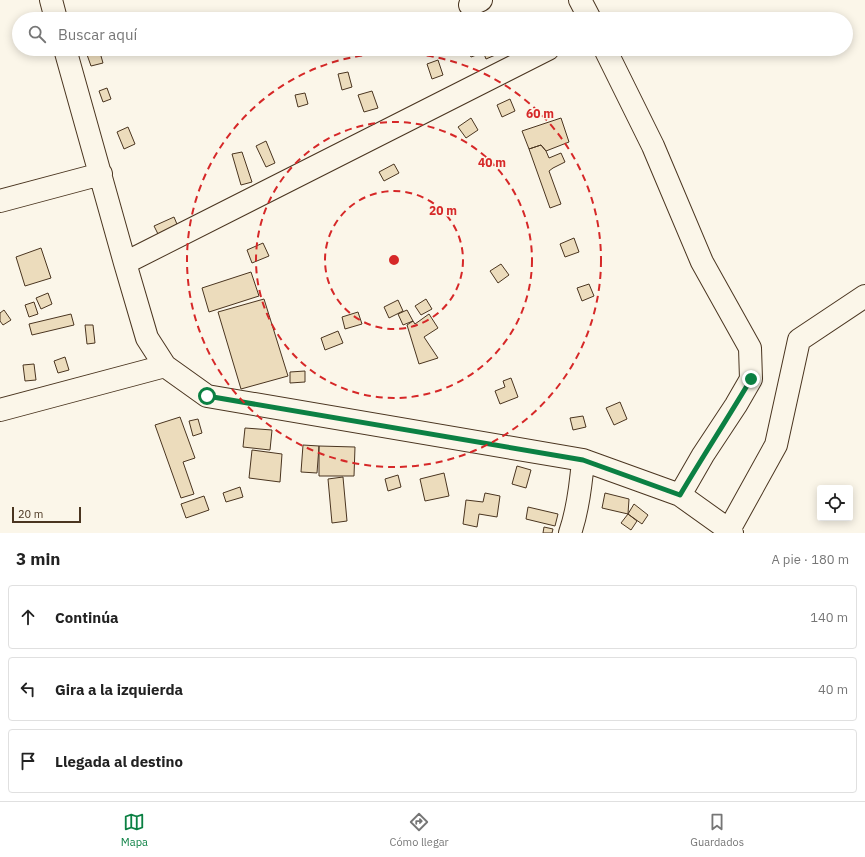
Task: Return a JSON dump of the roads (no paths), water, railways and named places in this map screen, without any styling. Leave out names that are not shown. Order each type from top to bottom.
[{"type":"street","points":[[51,0],[54,12]]},
{"type":"street","points":[[580,0],[586,12]]},
{"type":"street","points":[[67,56],[147,338],[165,366],[207,396],[583,460],[680,495],[730,532],[776,445],[799,340],[865,296]]},
{"type":"street","points":[[125,263],[534,56]]},
{"type":"street","points":[[608,56],[653,146],[702,262],[750,348],[751,379],[680,495]]},
{"type":"street","points":[[0,201],[101,174]]},
{"type":"street","points":[[0,410],[165,366]]},
{"type":"street","points":[[570,533],[581,484],[583,460]]}]
